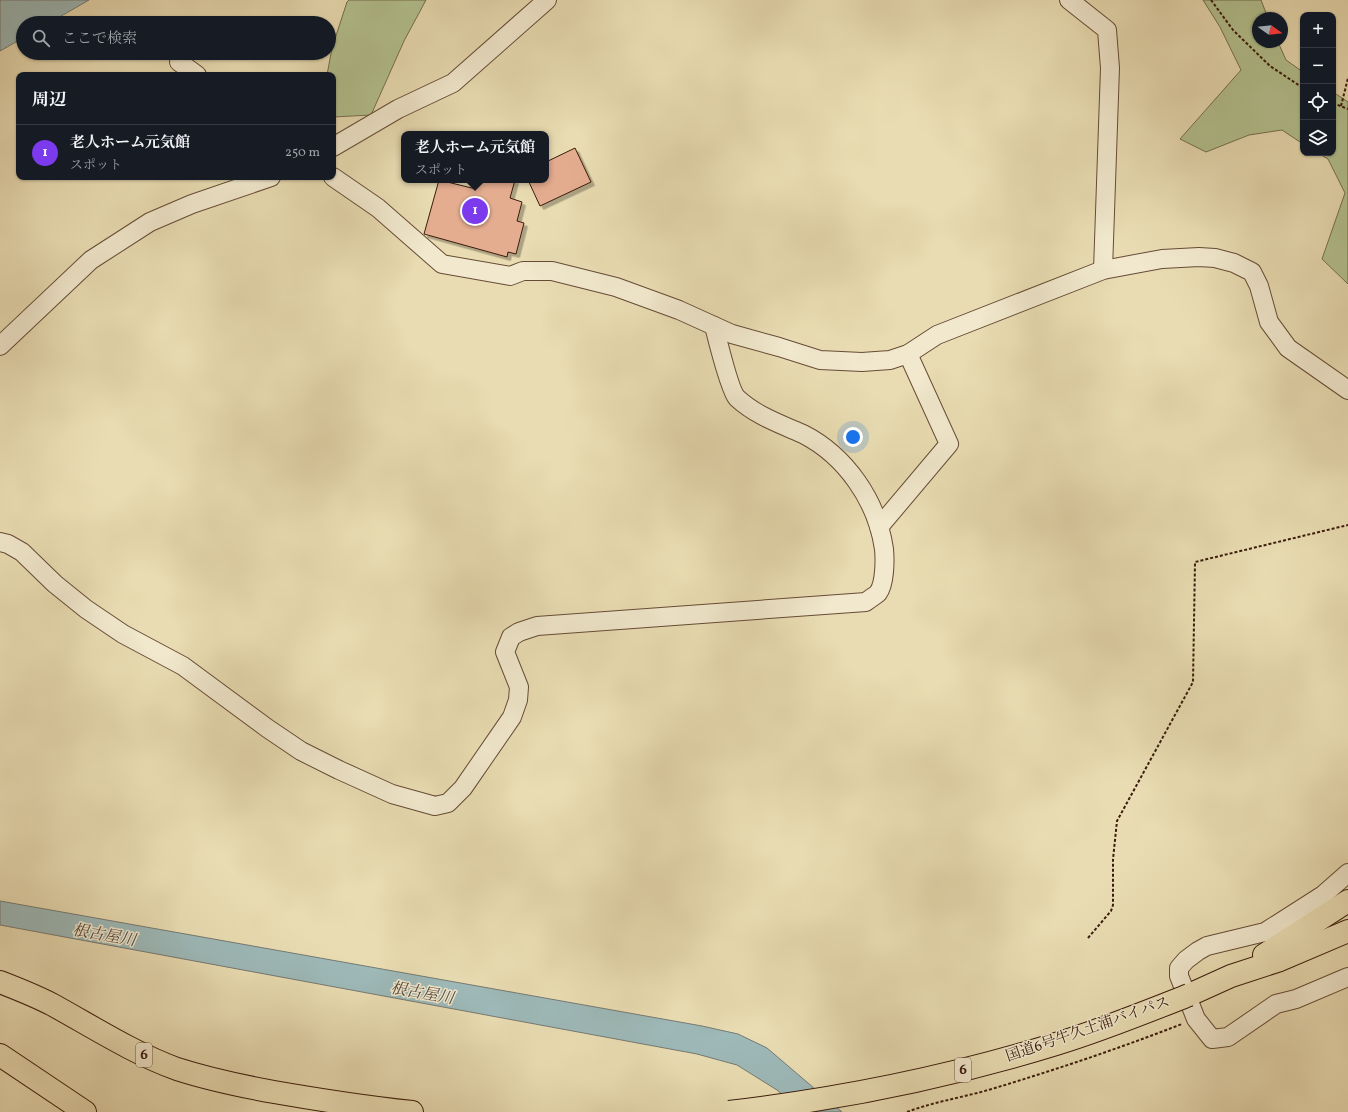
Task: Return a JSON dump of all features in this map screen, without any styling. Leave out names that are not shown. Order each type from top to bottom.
[{"type":"highway","points":[[1231,976],[1348,901]]},
{"type":"highway","points":[[1231,976],[1280,960],[1348,930]]},
{"type":"highway","name":"国道6号牛久土浦バイパス","points":[[729,1112],[822,1100],[932,1078],[1057,1044],[1190,995],[1231,976]]},
{"type":"highway","name":"6","points":[[0,982],[52,1004],[88,1026],[143,1054],[176,1068],[222,1082],[300,1097],[412,1112]]},
{"type":"highway","points":[[0,1055],[85,1112]]},
{"type":"street","points":[[336,145],[398,109],[454,83],[547,0]]},
{"type":"street","points":[[1069,0],[1107,30],[1110,68],[1103,270]]},
{"type":"street","points":[[179,62],[193,72]]},
{"type":"street","points":[[336,179],[378,208],[442,264],[510,276],[523,271],[552,271],[616,287],[679,310],[732,334],[820,360],[862,362],[890,360],[908,354],[937,335],[1103,270],[1162,259],[1199,257],[1216,258],[1234,263],[1252,272],[1259,286],[1269,322],[1288,348],[1348,390]]},
{"type":"street","points":[[0,346],[91,260],[150,222],[192,204],[260,180]]},
{"type":"street","points":[[0,542],[8,544],[22,552],[55,584],[86,609],[122,634],[183,666],[267,728],[301,750],[339,770],[392,794],[435,806],[448,803],[463,788],[512,717],[518,700],[519,687],[505,652],[511,637],[519,632],[537,626],[866,602],[878,592],[884,574],[885,555],[875,514],[860,486],[841,463],[823,448],[805,436],[754,412],[735,397],[728,379],[714,326]]},
{"type":"street","points":[[879,527],[949,444],[908,354]]},
{"type":"street","points":[[1348,873],[1324,895],[1265,932],[1207,946],[1186,960],[1179,968],[1179,976],[1196,1019],[1212,1039],[1228,1037],[1276,1004],[1296,999],[1348,977]]},
{"type":"path","points":[[1211,0],[1233,30],[1270,66],[1300,86]]},
{"type":"path","points":[[1341,106],[1348,78]]},
{"type":"path","points":[[1336,104],[1348,109]]},
{"type":"path","points":[[1088,938],[1111,911],[1113,905],[1113,859],[1118,821],[1193,682],[1195,562],[1348,524]]},
{"type":"path","points":[[907,1112],[924,1105],[991,1090],[1051,1072],[1110,1052],[1196,1019]]},
{"type":"green space","points":[[349,0],[426,0],[404,41],[371,115],[336,117],[336,72],[328,72],[330,60],[336,60],[336,36]]},
{"type":"green space","points":[[1203,0],[1261,0],[1266,12],[1252,12],[1252,48],[1281,48],[1286,60],[1300,70],[1300,142],[1282,130],[1249,135],[1206,152],[1180,139],[1241,70],[1220,27]]},
{"type":"green space","points":[[1336,94],[1348,102],[1348,284],[1322,259],[1345,193],[1328,159],[1323,156],[1336,156]]},
{"type":"water","points":[[0,0],[89,0],[61,16],[16,16],[16,42],[0,51]]},
{"type":"water","name":"根古屋川","points":[[0,901],[702,1026],[738,1034],[767,1048],[842,1112],[802,1112],[777,1090],[737,1065],[697,1054],[0,925]]},
{"type":"building","points":[[575,148],[591,182],[540,206],[529,183],[549,183],[549,161]]},
{"type":"building","points":[[438,183],[451,183],[476,189],[478,183],[514,183],[510,198],[522,202],[517,221],[524,223],[516,254],[508,252],[507,257],[424,234]]},
{"type":"place","name":"老人ホーム元気館","points":[[475,211]]}]
